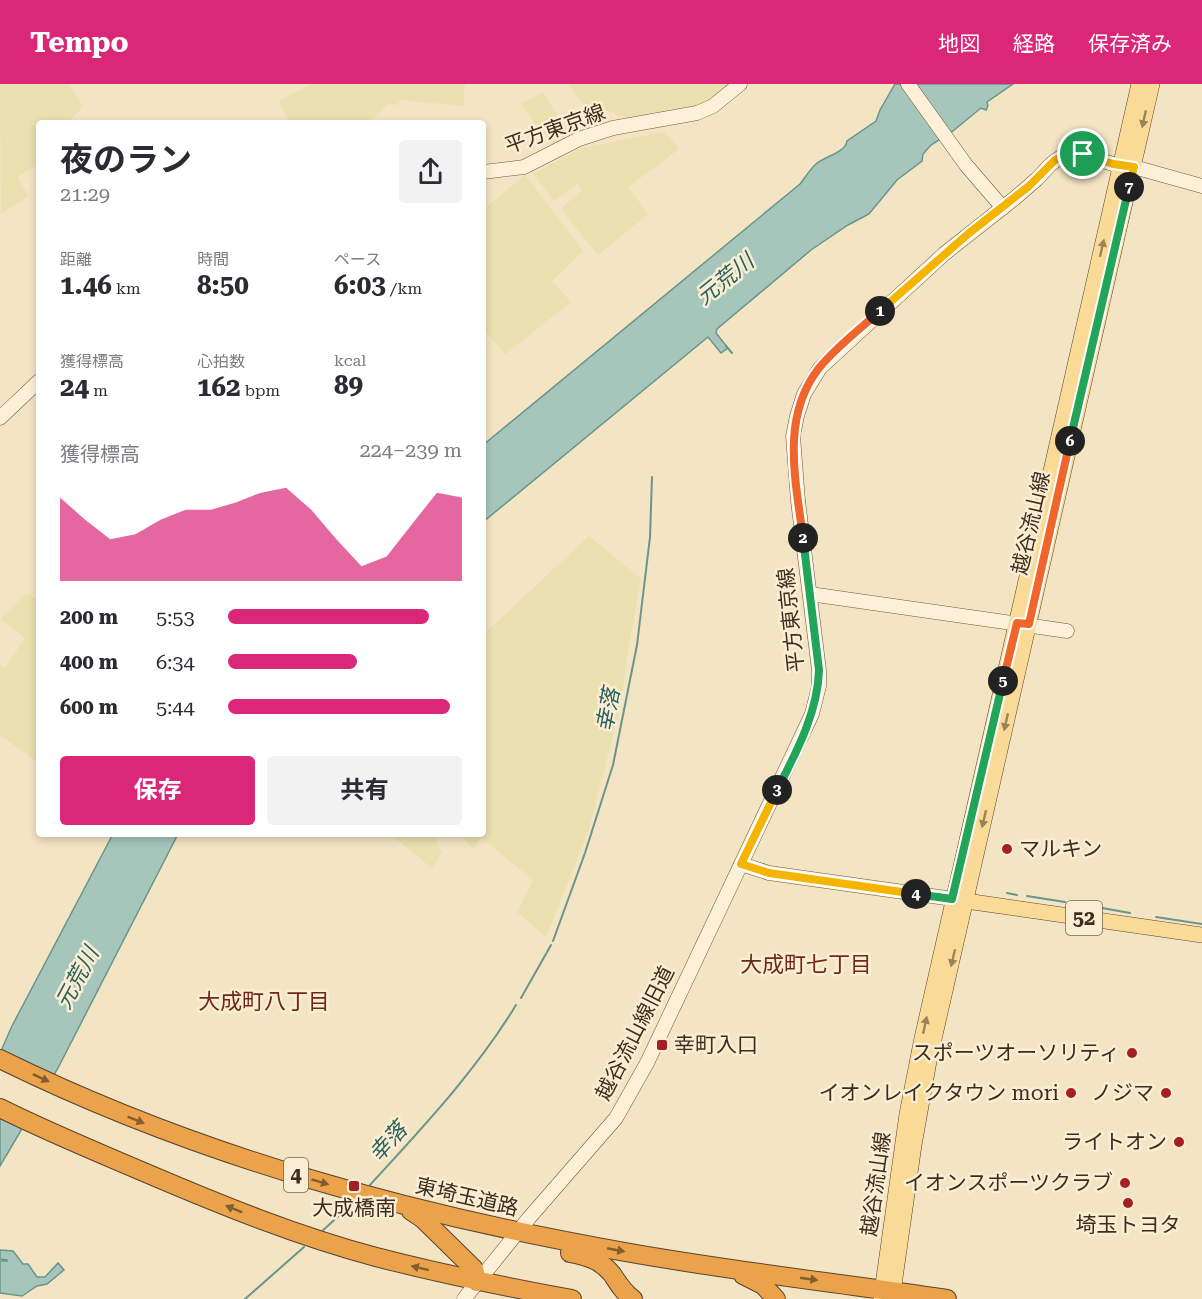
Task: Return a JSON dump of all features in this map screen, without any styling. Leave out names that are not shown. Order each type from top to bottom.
[{"type":"highway","name":"東埼玉道路","points":[[0,1059],[82,1097],[162,1130],[221,1151],[402,1206],[518,1232],[887,1296],[947,1299]]},
{"type":"highway","points":[[0,1108],[63,1138],[187,1191],[280,1227],[375,1257],[477,1282],[572,1299]]},
{"type":"highway","points":[[402,1206],[423,1219],[467,1262],[477,1275],[477,1282]]},
{"type":"highway","name":"4","points":[[518,1232],[532,1245],[582,1255],[598,1262],[610,1272],[620,1287],[633,1299]]},
{"type":"highway","name":"4","points":[[716,1266],[753,1279],[763,1285],[776,1299]]},
{"type":"main road","name":"平方東京線","points":[[486,172],[524,167],[579,139],[613,128],[697,113],[713,106],[740,84]]},
{"type":"main road","points":[[908,84],[966,165],[1003,208]]},
{"type":"main road","points":[[1129,159],[1139,84]]},
{"type":"main road","name":"越谷流山線","points":[[887,1296],[907,1114],[959,900],[1129,159],[1152,84]]},
{"type":"main road","name":"平方東京線","points":[[741,864],[782,779],[814,704],[819,686],[793,454],[795,423],[804,394],[820,368],[952,247],[1003,208],[1061,157],[1080,154],[1129,159],[1202,186]]},
{"type":"main road","points":[[0,418],[36,384]]},
{"type":"main road","points":[[810,594],[1067,631]]},
{"type":"main road","points":[[741,864],[769,873],[959,900]]},
{"type":"main road","name":"越谷流山線旧道","points":[[464,1299],[616,1118],[647,1063],[741,864]]},
{"type":"main road","name":"52","points":[[959,900],[1202,935]]},
{"type":"shaded area","points":[[0,84],[68,84],[83,106],[70,120],[36,120],[36,166],[17,177],[29,196],[1,214]]},
{"type":"shaded area","points":[[311,84],[465,84],[463,106],[401,100],[396,105],[388,104],[370,120],[288,120],[279,101]]},
{"type":"shaded area","points":[[568,84],[731,84],[710,101],[695,106],[626,117],[584,104]]},
{"type":"shaded area","points":[[543,93],[573,138],[553,148],[520,103]]},
{"type":"shaded area","points":[[664,132],[679,149],[628,187],[648,214],[598,255],[561,209],[582,190],[578,183],[554,201],[533,174],[582,148]]},
{"type":"shaded area","points":[[525,175],[583,251],[552,281],[571,302],[505,354],[486,332],[486,208]]},
{"type":"shaded area","points":[[589,536],[641,579],[621,704],[589,829],[546,937],[517,912],[533,880],[481,837],[486,837],[486,632]]},
{"type":"shaded area","points":[[26,593],[36,599],[36,761],[0,735],[0,666],[5,668],[25,638],[0,619]]},
{"type":"shaded area","points":[[394,837],[434,837],[442,852],[432,868]]},
{"type":"shaded area","points":[[462,837],[481,837],[474,849]]},
{"type":"water","name":"元荒川","points":[[895,84],[1013,84],[987,102],[986,110],[981,108],[953,131],[931,145],[923,154],[922,161],[897,180],[869,214],[811,250],[717,329],[716,333],[728,348],[721,353],[708,337],[486,520],[486,443],[800,184],[816,164],[843,149],[847,141],[876,121]]},
{"type":"water","name":"元荒川","points":[[111,837],[176,837],[58,1068],[0,1166],[0,1053]]},
{"type":"water","points":[[0,1250],[13,1251],[23,1264],[28,1264],[37,1277],[45,1277],[58,1263],[64,1270],[47,1284],[37,1286],[22,1296],[0,1293],[0,1261],[7,1260],[0,1259]]},
{"type":"pier","points":[[0,1049],[57,1076],[25,1131],[0,1118]]},
{"type":"waterway","points":[[726,346],[732,353]]},
{"type":"waterway","name":"幸落","points":[[553,941],[585,853],[613,765],[637,645],[650,537],[652,477]]},
{"type":"waterway","points":[[1007,893],[1017,895]]},
{"type":"waterway","points":[[1027,896],[1065,902]]},
{"type":"waterway","points":[[1085,905],[1130,913]]},
{"type":"waterway","points":[[1156,917],[1202,924]]},
{"type":"waterway","name":"幸落","points":[[521,998],[551,945]]},
{"type":"waterway","name":"幸落","points":[[370,1185],[466,1076],[516,1005]]},
{"type":"waterway","name":"幸落","points":[[320,1233],[355,1201]]},
{"type":"waterway","name":"幸落","points":[[245,1299],[304,1247]]},
{"type":"place","name":"マルキン","points":[[1007,849]]},
{"type":"place","name":"幸町入口","points":[[662,1045]]},
{"type":"place","name":"スポーツオーソリティ","points":[[1132,1053]]},
{"type":"place","name":"イオンレイクタウン mori","points":[[1071,1093]]},
{"type":"place","name":"ノジマ","points":[[1166,1093]]},
{"type":"place","name":"ライトオン","points":[[1179,1142]]},
{"type":"place","name":"イオンスポーツクラブ","points":[[1125,1183]]},
{"type":"place","name":"大成橋南","points":[[354,1186]]},
{"type":"place","name":"埼玉トヨタ","points":[[1128,1203]]},
{"type":"district","name":"大成町七丁目","points":[[806,964]]},
{"type":"district","name":"大成町八丁目","points":[[264,1001]]},
{"type":"route","points":[[1070,154],[1083,154],[1113,164],[1134,167],[1029,624],[1017,623],[952,899],[748,868],[741,864],[812,714],[819,686],[793,454],[795,423],[808,384],[831,356],[944,254],[1037,179],[1055,160],[1070,154]]}]
